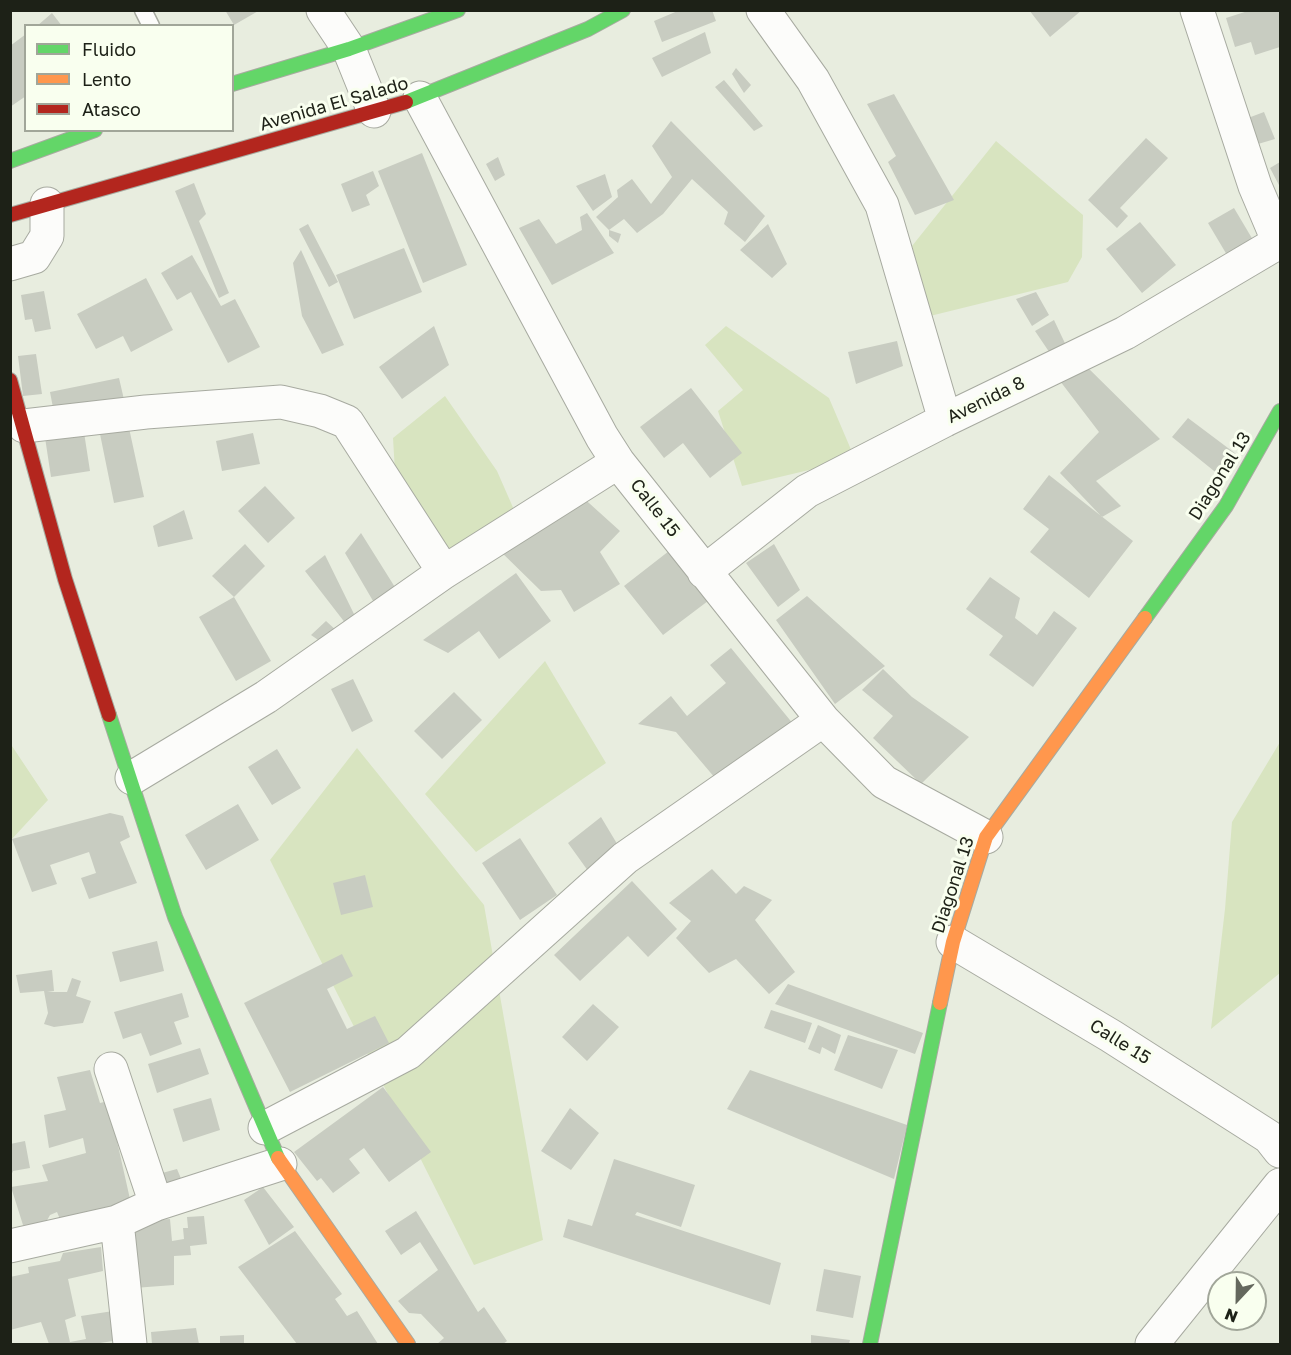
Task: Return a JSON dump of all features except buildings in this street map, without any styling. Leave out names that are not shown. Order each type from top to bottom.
[{"type":"street","points":[[323,10],[349,49],[374,111]]},
{"type":"street","points":[[234,83],[349,49],[458,10]]},
{"type":"street","name":"Avenida El Salado","points":[[10,215],[420,98],[588,28],[623,10]]},
{"type":"street","points":[[763,10],[813,80],[882,205],[945,420]]},
{"type":"street","points":[[1197,10],[1255,186],[1280,243]]},
{"type":"street","name":"Calle 15","points":[[420,98],[602,437],[618,462],[823,720],[884,782],[986,837]]},
{"type":"street","points":[[10,161],[90,132]]},
{"type":"street","points":[[10,264],[34,257],[47,236],[47,204]]},
{"type":"street","name":"Avenida 8","points":[[704,572],[807,491],[945,420],[1125,333],[1280,243]]},
{"type":"street","points":[[10,380],[64,579],[132,778],[175,917],[280,1164],[408,1344]]},
{"type":"street","points":[[24,426],[146,412],[281,402],[320,411],[347,422],[444,572]]},
{"type":"street","name":"Diagonal 13","points":[[870,1344],[953,942],[986,837],[1226,506],[1281,411]]},
{"type":"street","points":[[132,778],[266,697],[444,572],[618,462]]},
{"type":"street","points":[[265,1128],[408,1053],[625,858],[823,720]]},
{"type":"street","name":"Calle 15","points":[[953,942],[1121,1042],[1269,1137],[1281,1151]]},
{"type":"street","points":[[111,1070],[156,1204]]},
{"type":"street","points":[[10,1245],[117,1222],[156,1204],[280,1164]]},
{"type":"street","points":[[1152,1344],[1281,1185]]},
{"type":"street","points":[[117,1222],[130,1344]]},
{"type":"lane","points":[[143,10],[150,24]]},
{"type":"green space","points":[[996,141],[1083,215],[1082,257],[1068,282],[930,316],[912,246]]},
{"type":"green space","points":[[726,326],[829,398],[855,459],[742,486],[718,411],[743,390],[705,345]]},
{"type":"green space","points":[[445,396],[497,471],[515,512],[439,558],[396,489],[393,438]]},
{"type":"green space","points":[[545,661],[606,763],[476,852],[425,794]]},
{"type":"green space","points":[[1280,742],[1280,973],[1211,1029],[1225,909],[1232,822]]},
{"type":"green space","points":[[10,743],[48,800],[11,840],[10,840]]},
{"type":"green space","points":[[357,748],[484,905],[543,1240],[474,1265],[270,860]]},
{"type":"traffic: fast","points":[[234,83],[349,49],[458,10]]},
{"type":"traffic: fast","points":[[406,102],[588,29],[623,10]]},
{"type":"traffic: fast","points":[[10,161],[90,132]]},
{"type":"traffic: fast","points":[[1145,618],[1226,506],[1280,411]]},
{"type":"traffic: fast","points":[[109,715],[175,917],[278,1158]]},
{"type":"traffic: fast","points":[[870,1344],[940,1003]]},
{"type":"traffic: slow","points":[[940,1003],[953,942],[986,837],[1145,618]]},
{"type":"traffic: slow","points":[[278,1158],[408,1344]]},
{"type":"traffic: jam","points":[[10,215],[406,102]]},
{"type":"traffic: jam","points":[[10,380],[65,579],[109,715]]}]
